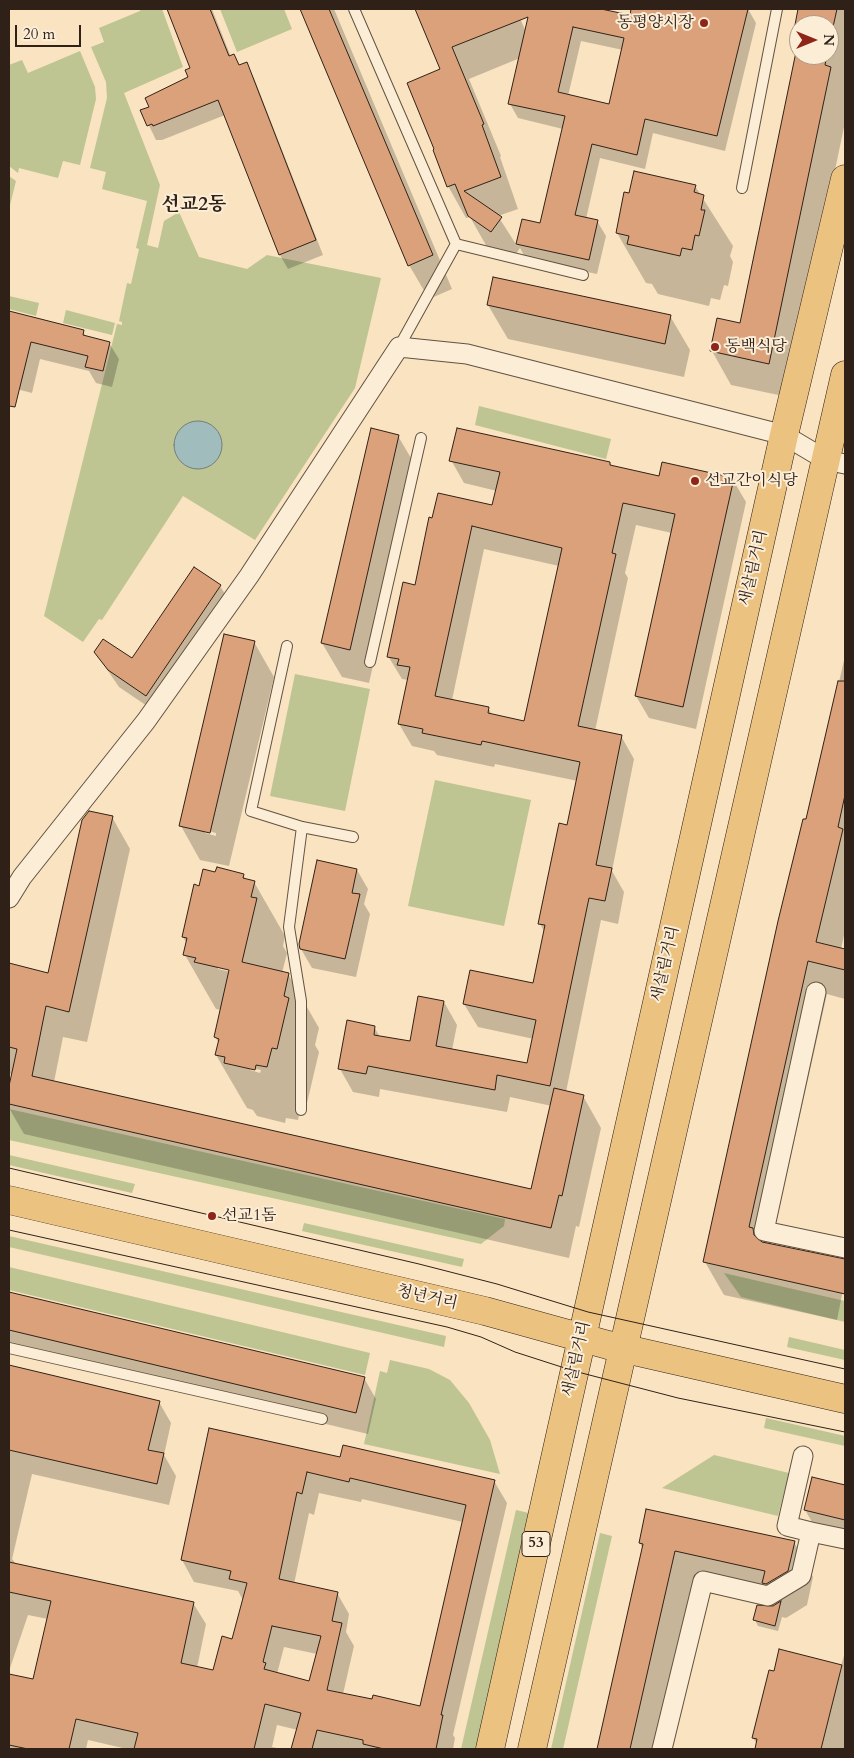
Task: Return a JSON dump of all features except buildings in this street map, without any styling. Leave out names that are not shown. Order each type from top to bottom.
[{"type":"main road","name":"새살림거리","points":[[490,1749],[784,435],[845,179]]},
{"type":"main road","points":[[532,1749],[625,1348],[836,462],[845,375]]},
{"type":"main road","name":"청년거리","points":[[9,1200],[485,1311],[582,1339],[845,1399]]},
{"type":"street","points":[[9,898],[22,877],[146,721],[244,584],[399,347],[467,354],[784,435],[836,462]]},
{"type":"street","points":[[816,992],[764,1231],[845,1248]]},
{"type":"street","points":[[803,1456],[787,1526],[845,1539]]},
{"type":"street","points":[[662,1749],[703,1581],[768,1596],[801,1576],[811,1532]]},
{"type":"lane","points":[[354,9],[456,244]]},
{"type":"lane","points":[[742,188],[777,9]]},
{"type":"lane","points":[[456,244],[583,275]]},
{"type":"lane","points":[[399,347],[456,244]]},
{"type":"lane","points":[[370,662],[421,438]]},
{"type":"lane","points":[[287,646],[251,811],[302,827],[353,838]]},
{"type":"lane","points":[[301,1110],[300,1001],[289,926],[302,827]]},
{"type":"lane","points":[[9,1348],[322,1419]]},
{"type":"green space","points":[[140,9],[162,9],[183,67],[124,93],[160,185],[147,245],[158,248],[164,221],[179,212],[199,257],[247,269],[267,255],[381,278],[355,388],[255,540],[183,496],[102,620],[99,619],[83,642],[44,616],[117,324],[122,325],[122,322],[119,321],[127,283],[131,284],[139,249],[136,248],[147,201],[102,189],[106,172],[90,168],[107,98],[106,82],[91,47],[104,42],[99,28],[140,11]]},
{"type":"green space","points":[[220,9],[284,9],[292,29],[237,52]]},
{"type":"green space","points":[[80,51],[95,87],[96,99],[80,165],[63,161],[58,178],[19,168],[18,173],[9,166],[9,65],[22,60],[28,73]]},
{"type":"green space","points":[[9,176],[16,181],[9,209]]},
{"type":"green space","points":[[9,296],[39,303],[36,316],[9,309]]},
{"type":"green space","points":[[66,310],[115,323],[112,335],[63,323]]},
{"type":"green space","points":[[479,406],[611,439],[606,459],[475,425]]},
{"type":"green space","points":[[295,674],[370,689],[345,811],[270,796]]},
{"type":"green space","points":[[435,780],[531,800],[504,926],[408,906]]},
{"type":"green space","points":[[9,1109],[505,1219],[504,1226],[481,1244],[9,1140]]},
{"type":"green space","points":[[9,1155],[135,1184],[132,1193],[9,1165]]},
{"type":"green space","points":[[304,1223],[464,1259],[462,1267],[302,1231]]},
{"type":"green space","points":[[9,1236],[446,1336],[444,1347],[9,1247]]},
{"type":"green space","points":[[9,1267],[370,1353],[365,1375],[9,1290]]},
{"type":"green space","points":[[724,1273],[845,1301],[845,1322],[741,1297]]},
{"type":"green space","points":[[789,1337],[845,1350],[845,1360],[787,1347]]},
{"type":"green space","points":[[390,1360],[429,1369],[450,1380],[469,1403],[490,1440],[500,1474],[364,1444],[380,1371],[387,1373]]},
{"type":"green space","points":[[766,1418],[845,1436],[845,1446],[764,1428]]},
{"type":"green space","points":[[714,1455],[789,1473],[778,1516],[662,1488]]},
{"type":"green space","points":[[516,1510],[533,1514],[479,1749],[461,1749]]},
{"type":"green space","points":[[600,1533],[612,1536],[563,1749],[551,1749]]},
{"type":"water","points":[[198,421],[207,423],[215,428],[220,436],[222,445],[220,454],[215,462],[207,467],[198,469],[189,467],[181,462],[176,454],[174,445],[176,436],[181,428],[189,423]]},
{"type":"tram line","points":[[9,1168],[419,1264],[497,1284],[588,1312],[845,1369]]},
{"type":"tram line","points":[[9,1230],[447,1327],[481,1337],[515,1352],[574,1371],[678,1398],[845,1432]]},
{"type":"place","name":"동평양시장","points":[[704,23]]},
{"type":"place","name":"동백식당","points":[[715,347]]},
{"type":"place","name":"선교간이식당","points":[[695,481]]},
{"type":"place","name":"선교1돔","points":[[212,1216]]},
{"type":"district","name":"선교2동","points":[[194,206]]}]
